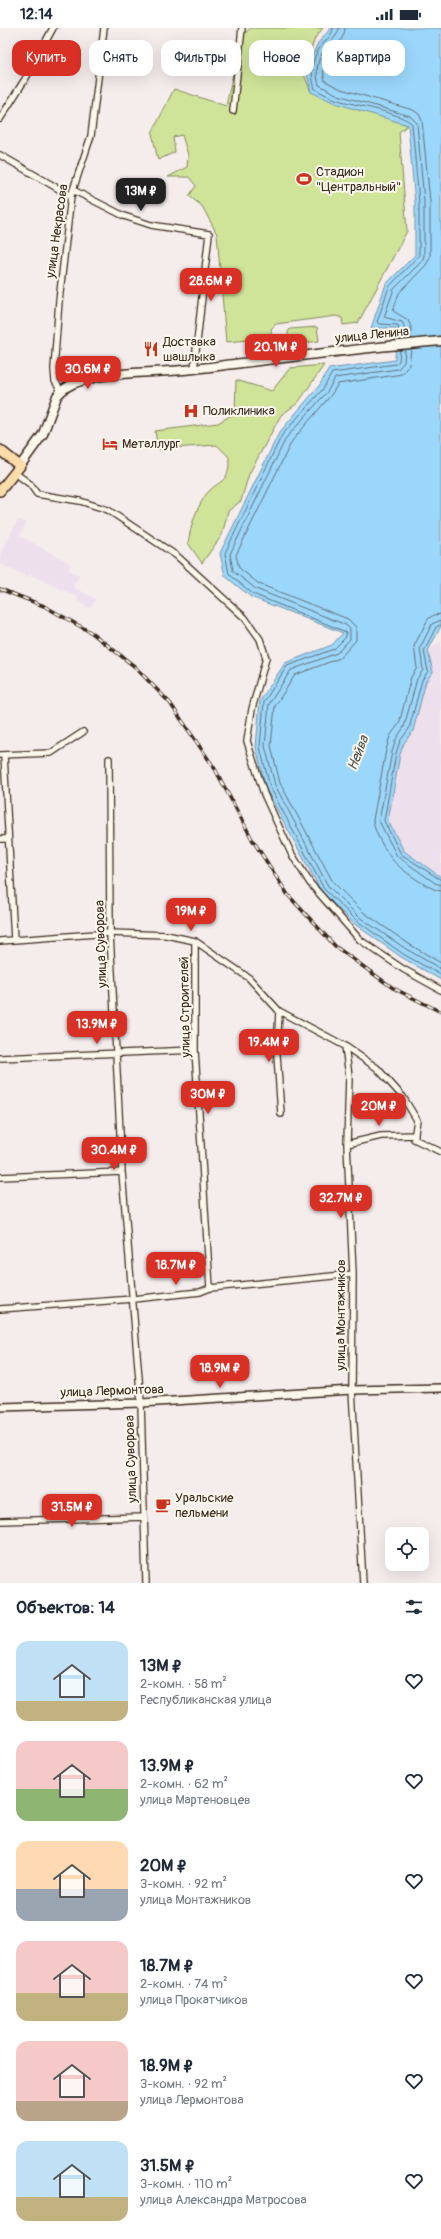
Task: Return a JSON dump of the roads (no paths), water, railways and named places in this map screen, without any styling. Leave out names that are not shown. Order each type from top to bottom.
[{"type":"main road","name":"улица Ленина","points":[[61,391],[65,387],[92,378],[194,369],[356,349],[441,341]]},
{"type":"main road","points":[[0,490],[17,470],[43,434],[57,396],[61,391]]},
{"type":"main road","points":[[0,450],[17,470]]},
{"type":"street","points":[[0,119],[27,76],[52,28]]},
{"type":"street","name":"улица Некрасова","points":[[61,391],[55,381],[54,369],[59,302],[72,193],[91,136],[104,28]]},
{"type":"street","points":[[233,111],[242,28]]},
{"type":"street","points":[[0,155],[72,193],[124,216],[151,225],[209,234],[194,369]]},
{"type":"street","points":[[17,470],[37,494],[80,501],[108,510],[177,556],[245,618],[260,639],[266,658],[252,709],[247,741],[264,794],[291,853],[314,888],[360,940],[403,969],[441,990]]},
{"type":"street","points":[[14,940],[2,755],[51,753],[83,732]]},
{"type":"street","name":"улица Суворова","points":[[109,759],[110,933],[122,1172],[141,1403],[146,1583]]},
{"type":"street","points":[[0,839],[7,839]]},
{"type":"street","points":[[0,941],[110,933],[166,935],[195,942],[249,978],[279,1011],[345,1046],[377,1068],[403,1097],[417,1120],[414,1139],[441,1152]]},
{"type":"street","name":"улица Строителей","points":[[195,942],[195,1050],[210,1288]]},
{"type":"street","points":[[279,1011],[277,1055],[282,1114]]},
{"type":"street","name":"улица Монтажников","points":[[345,1046],[349,1076],[347,1144],[353,1274],[352,1390],[363,1583]]},
{"type":"street","points":[[0,1058],[195,1050]]},
{"type":"street","points":[[347,1144],[381,1136],[415,1135]]},
{"type":"street","points":[[0,1177],[122,1172]]},
{"type":"street","points":[[0,1309],[133,1300],[200,1292],[210,1288],[353,1274]]},
{"type":"street","name":"улица Лермонтова","points":[[0,1407],[141,1403],[352,1390],[441,1388]]},
{"type":"street","points":[[0,1522],[144,1517]]},
{"type":"water","name":"Нейва","points":[[331,28],[441,28],[441,626],[428,651],[433,672],[426,681],[413,731],[404,743],[400,754],[388,821],[404,851],[441,877],[441,980],[401,957],[353,923],[321,891],[266,789],[256,747],[260,701],[285,663],[332,645],[343,633],[251,597],[225,576],[220,553],[279,433],[319,386],[329,369],[395,360],[396,328],[371,328],[386,284],[415,255],[415,203],[408,125],[335,103],[311,92],[308,76],[314,76],[314,52],[318,43]]},
{"type":"railway","points":[[0,589],[44,606],[92,633],[134,666],[170,703],[215,769],[252,839],[288,895],[336,947],[393,988],[441,1012]]},
{"type":"place","name":"Стадион \"Центральный\"","points":[[304,179]]},
{"type":"place","name":"Доставка шашлыка","points":[[151,349]]},
{"type":"place","name":"Поликлиника","points":[[191,411]]},
{"type":"place","name":"Металлург","points":[[110,444]]},
{"type":"place","name":"Уральские пельмени","points":[[163,1505]]}]
